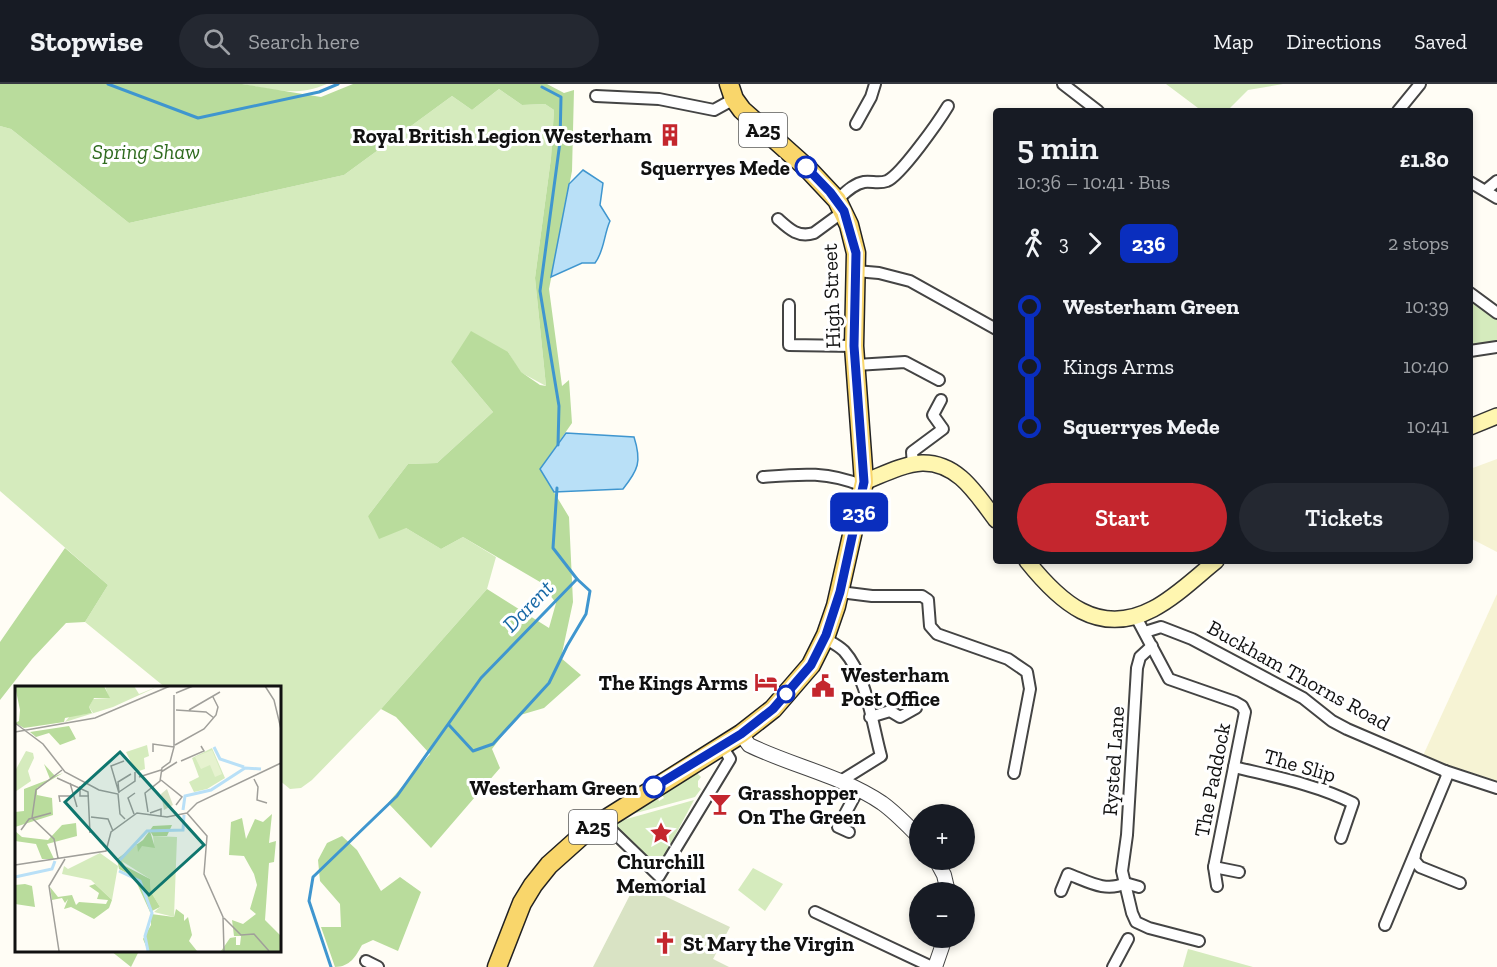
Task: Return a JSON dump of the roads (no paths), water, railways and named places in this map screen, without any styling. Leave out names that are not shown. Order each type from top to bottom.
[{"type":"main road","name":"High Street","points":[[731,92],[762,129],[819,180],[841,205],[852,238],[856,271],[854,346],[864,484]]},
{"type":"main road","points":[[1473,426],[1497,416]]},
{"type":"main road","points":[[864,484],[912,465],[922,463],[938,465],[960,476],[993,514]]},
{"type":"main road","name":"A25","points":[[497,967],[522,903],[536,879],[558,854],[602,821],[741,734],[773,709],[811,665],[824,638],[840,592],[864,484]]},
{"type":"main road","points":[[1030,564],[1054,593],[1078,610],[1090,616],[1105,619],[1136,617],[1154,609],[1212,564]]},
{"type":"street","points":[[856,124],[871,97],[875,84]]},
{"type":"street","points":[[1063,84],[1094,108]]},
{"type":"street","points":[[1400,108],[1420,84]]},
{"type":"street","points":[[596,96],[653,98],[714,110],[731,92]]},
{"type":"street","points":[[778,219],[793,232],[814,233],[841,205],[855,185],[863,182],[874,183],[889,180],[936,126],[948,106]]},
{"type":"street","points":[[1486,190],[1497,181]]},
{"type":"street","points":[[1473,184],[1497,198]]},
{"type":"street","points":[[856,271],[886,274],[910,281],[993,327]]},
{"type":"street","points":[[1473,296],[1497,313]]},
{"type":"street","points":[[789,305],[789,345],[854,346]]},
{"type":"street","points":[[1473,351],[1497,347]]},
{"type":"street","points":[[856,365],[905,362],[939,380]]},
{"type":"street","points":[[912,465],[912,452],[943,429],[933,414],[941,400]]},
{"type":"street","points":[[763,477],[811,473],[864,484]]},
{"type":"street","points":[[840,592],[872,596],[922,596],[928,600],[930,626],[937,634],[1008,659],[1028,672],[1030,689],[1014,773]]},
{"type":"street","name":"The Paddock","points":[[1136,617],[1169,679],[1236,702],[1245,712],[1214,867],[1217,886]]},
{"type":"street","name":"Buckham Thorns Road","points":[[1145,632],[1161,627],[1183,635],[1303,698],[1332,721],[1347,729],[1445,771],[1497,788]]},
{"type":"street","points":[[824,638],[845,652],[867,695],[870,717],[881,756],[844,779],[843,783]]},
{"type":"street","name":"Rysted Lane","points":[[1152,646],[1140,657],[1137,668],[1127,835],[1122,871],[1136,922],[1149,928],[1199,941]]},
{"type":"street","points":[[870,717],[890,711],[900,717],[916,708]]},
{"type":"street","points":[[741,734],[749,745],[761,751],[843,783],[882,803],[909,826]]},
{"type":"street","points":[[602,821],[659,876],[730,759],[722,746]]},
{"type":"street","name":"The Slip","points":[[1234,767],[1304,783],[1332,792],[1353,803],[1341,838]]},
{"type":"street","points":[[1385,925],[1447,776],[1445,771]]},
{"type":"street","points":[[849,832],[838,827],[858,790]]},
{"type":"street","points":[[1415,855],[1414,860],[1420,867],[1460,883]]},
{"type":"street","name":"The Paddock","points":[[1214,867],[1239,872]]},
{"type":"street","points":[[1061,891],[1068,874],[1107,888],[1114,889],[1125,883],[1139,887]]},
{"type":"street","points":[[815,912],[934,967],[941,948]]},
{"type":"street","points":[[1113,967],[1128,939]]},
{"type":"street","points":[[366,961],[378,967]]},
{"type":"water","points":[[583,170],[603,183],[600,205],[610,221],[602,248],[595,263],[582,263],[551,277],[569,184]]},
{"type":"water","points":[[566,433],[634,437],[638,453],[637,465],[623,489],[554,492],[540,469]]},
{"type":"waterway","points":[[108,84],[198,118],[319,92],[338,84]]},
{"type":"waterway","name":"Darent","points":[[542,87],[561,97],[560,142],[540,291],[559,406],[558,445]]},
{"type":"waterway","name":"Darent","points":[[331,967],[309,901],[313,877],[397,796],[481,678],[577,579],[553,548],[557,488]]},
{"type":"waterway","points":[[449,725],[473,751],[493,744],[549,683],[586,614],[590,591],[577,579]]},
{"type":"place","name":"Royal British Legion Westerham","points":[[670,135]]},
{"type":"place","name":"Squerryes Mede","points":[[806,167]]},
{"type":"place","name":"The Kings Arms","points":[[766,682]]},
{"type":"place","name":"Westerham Post Office","points":[[823,686]]},
{"type":"place","name":"Westerham Green","points":[[654,787]]},
{"type":"place","name":"Grasshopper On The Green","points":[[720,804]]},
{"type":"place","name":"Churchill Memorial","points":[[661,833]]},
{"type":"place","name":"St Mary the Virgin","points":[[665,943]]},
{"type":"park label","name":"Spring Shaw","points":[[146,151]]}]
